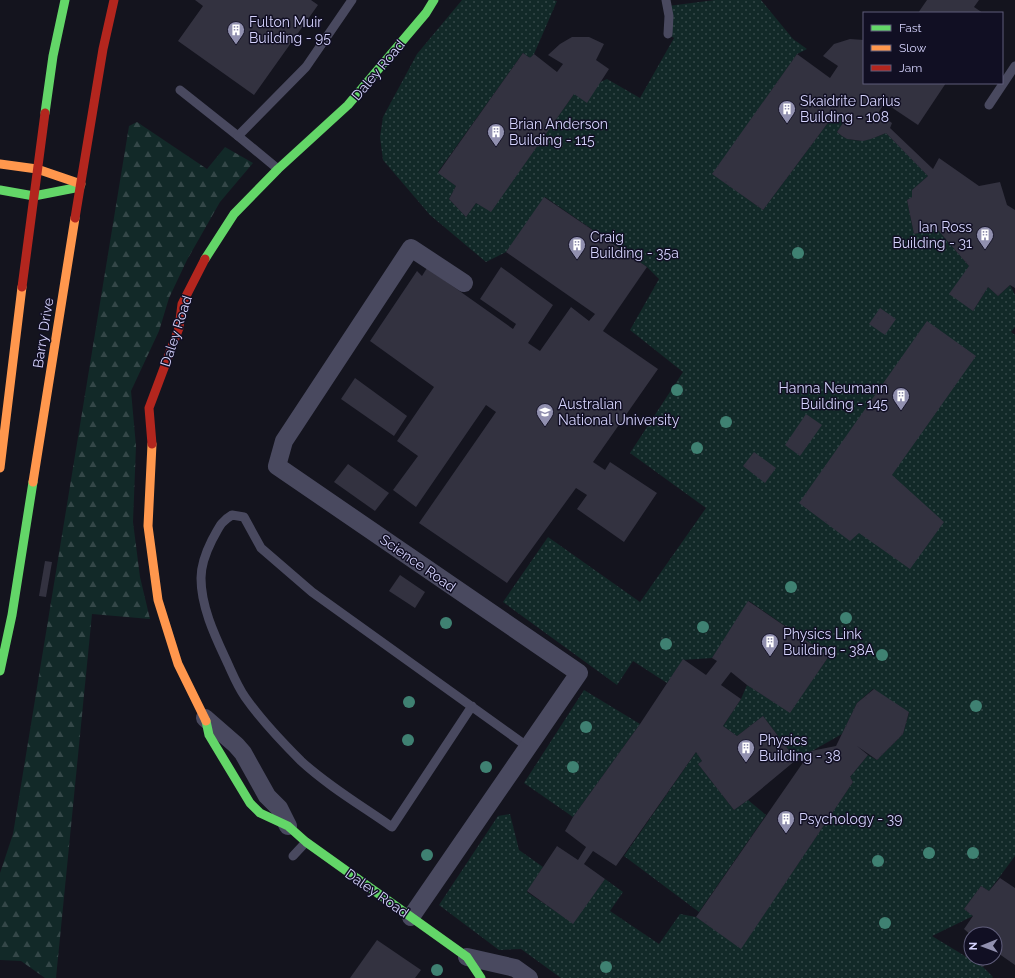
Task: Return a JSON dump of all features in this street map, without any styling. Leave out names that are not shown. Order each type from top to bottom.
[{"type":"main road","name":"Barry Drive","points":[[0,468],[37,168],[53,56],[64,0]]},
{"type":"main road","name":"Barry Drive","points":[[0,671],[13,607],[103,48],[114,0]]},
{"type":"main road","name":"Daley Road","points":[[205,718],[178,664],[158,600],[148,526],[152,448],[149,408],[178,328],[182,304],[206,258],[234,214],[278,169],[348,105],[426,13],[434,0]]},
{"type":"main road","points":[[0,164],[37,168],[80,185]]},
{"type":"main road","points":[[0,190],[34,196],[80,185]]},
{"type":"main road","name":"Daley Road","points":[[288,826],[306,842],[467,957],[481,978]]},
{"type":"street","name":"Science Road","points":[[411,917],[579,673],[277,466],[284,441],[411,248],[464,283]]},
{"type":"street","name":"Daley Road","points":[[205,718],[243,753],[267,796],[279,808],[288,826]]},
{"type":"street","name":"Daley Road","points":[[467,957],[515,968],[529,978]]},
{"type":"lane","points":[[238,136],[306,67],[352,0]]},
{"type":"lane","points":[[666,0],[669,16],[668,34]]},
{"type":"lane","points":[[989,105],[1015,66]]},
{"type":"lane","points":[[180,90],[278,169]]},
{"type":"lane","points":[[472,706],[392,827],[320,777],[275,734],[244,696],[214,634],[204,601],[201,578],[207,550],[222,520],[232,515],[244,517],[261,548],[312,592],[472,706],[528,747]]},
{"type":"lane","points":[[293,856],[306,842]]},
{"type":"green space","points":[[462,0],[557,1],[534,54],[530,58],[523,53],[438,172],[456,186],[449,199],[466,217],[476,203],[491,211],[574,94],[607,79],[640,98],[674,38],[668,34],[668,6],[715,0],[761,0],[793,39],[807,49],[797,54],[713,174],[763,210],[836,112],[846,118],[837,132],[849,139],[855,140],[874,138],[886,133],[928,176],[912,190],[912,197],[907,200],[914,234],[937,229],[969,266],[973,311],[988,287],[998,296],[1010,285],[1015,295],[1015,327],[1011,332],[1015,335],[1015,856],[989,891],[981,886],[964,909],[973,916],[932,936],[963,955],[963,966],[981,966],[993,977],[992,978],[561,978],[521,949],[499,950],[439,905],[498,816],[510,814],[519,850],[543,867],[527,892],[573,923],[605,879],[623,892],[610,911],[659,944],[680,914],[696,917],[741,948],[853,782],[850,777],[868,755],[877,760],[903,734],[909,713],[873,689],[857,703],[842,734],[796,760],[763,716],[737,736],[723,726],[741,699],[747,685],[790,712],[829,656],[749,601],[712,658],[683,660],[667,683],[633,661],[617,685],[503,602],[548,537],[640,602],[706,508],[630,453],[683,372],[630,330],[659,279],[647,267],[545,197],[506,252],[486,262],[430,215],[383,160],[380,137],[383,117],[417,54]]},
{"type":"green space","points":[[137,122],[207,169],[225,147],[253,163],[220,202],[187,260],[169,298],[159,331],[131,391],[136,446],[133,522],[140,577],[150,619],[92,614],[56,978],[45,978],[21,961],[0,960],[0,873],[13,834],[129,126]]},
{"type":"green space","points":[[584,690],[640,724],[573,817],[524,783]]},
{"type":"green space","points":[[696,752],[702,761],[698,764],[734,810],[748,800],[766,815],[699,912],[624,856]]},
{"type":"building","name":"Fulton Muir Building - 95","points":[[195,0],[311,0],[318,5],[254,95],[178,41],[203,6]]},
{"type":"building","points":[[927,0],[979,0],[974,7],[982,12],[919,12]]},
{"type":"building","name":"Brian Anderson Building - 115","points":[[572,37],[589,37],[604,44],[596,60],[609,69],[587,103],[574,94],[491,212],[476,203],[466,217],[449,199],[456,186],[438,173],[523,53],[530,58],[534,54],[557,72],[563,64],[548,55],[560,44]]},
{"type":"building","name":"Skaidrite Darius Building - 108","points":[[850,39],[863,40],[863,84],[945,84],[918,125],[885,103],[878,113],[892,123],[890,128],[933,169],[939,158],[979,186],[1000,182],[1007,205],[1015,210],[1015,288],[1010,285],[998,296],[988,287],[973,311],[949,294],[969,266],[937,229],[914,234],[907,200],[912,197],[912,190],[928,176],[886,133],[863,141],[847,139],[842,136],[837,132],[846,118],[836,112],[763,210],[712,174],[797,54],[830,78],[838,66],[823,56],[834,44]]},
{"type":"building","points":[[544,197],[647,267],[603,331],[658,369],[593,462],[605,470],[610,462],[657,493],[624,542],[577,509],[587,495],[576,488],[507,583],[419,523],[496,412],[486,405],[416,507],[393,490],[418,456],[397,441],[434,387],[370,341],[417,271],[422,276],[427,268],[513,329],[516,324],[480,299],[501,267],[553,305],[528,343],[540,351],[571,307],[589,321],[595,314],[506,252]]},
{"type":"building","points":[[880,308],[896,319],[885,335],[869,324]]},
{"type":"building","name":"Hanna Neumann Building - 145","points":[[927,321],[976,356],[892,475],[944,522],[910,569],[859,533],[850,541],[799,503]]},
{"type":"building","points":[[355,378],[407,416],[394,436],[341,399]]},
{"type":"building","points":[[806,414],[822,425],[800,456],[785,445]]},
{"type":"building","points":[[754,452],[776,468],[765,483],[743,466]]},
{"type":"building","points":[[348,464],[389,493],[375,511],[334,482]]},
{"type":"building","points":[[45,561],[52,562],[46,597],[39,596]]},
{"type":"building","points":[[400,575],[425,592],[415,608],[389,591]]},
{"type":"building","name":"Physics Building - 38","points":[[748,601],[829,656],[790,713],[747,685],[731,672],[721,685],[741,699],[723,726],[737,736],[763,716],[796,760],[734,810],[698,764],[702,761],[696,752],[616,866],[593,851],[584,864],[605,879],[573,924],[527,891],[557,846],[578,860],[586,847],[565,831],[573,817],[640,724],[683,659],[706,675],[717,661],[712,658]]},
{"type":"building","name":"Psychology - 39","points":[[874,689],[909,712],[903,734],[877,760],[857,746],[868,755],[850,777],[853,782],[741,949],[696,917],[811,751],[836,746],[857,703]]},
{"type":"building","points":[[1000,878],[1015,888],[1015,965],[1003,957],[1003,926],[966,926],[973,916],[964,909],[981,886],[989,891]]},
{"type":"building","points":[[377,940],[421,970],[415,978],[350,978]]},
{"type":"traffic: fast","points":[[45,113],[53,56],[65,0]]},
{"type":"traffic: fast","points":[[205,259],[234,214],[278,169],[348,105],[426,13],[434,0]]},
{"type":"traffic: fast","points":[[34,196],[80,187]]},
{"type":"traffic: fast","points":[[0,190],[34,196]]},
{"type":"traffic: fast","points":[[0,671],[12,615],[33,482]]},
{"type":"traffic: fast","points":[[206,721],[209,735],[250,803],[260,813],[288,826],[306,842],[467,957],[481,978]]},
{"type":"traffic: slow","points":[[0,164],[37,169]]},
{"type":"traffic: slow","points":[[37,169],[81,184]]},
{"type":"traffic: slow","points":[[33,482],[75,218]]},
{"type":"traffic: slow","points":[[0,468],[22,287]]},
{"type":"traffic: slow","points":[[152,444],[148,526],[158,600],[178,664],[206,721]]},
{"type":"traffic: jam","points":[[75,218],[103,49],[114,0]]},
{"type":"traffic: jam","points":[[22,287],[45,113]]},
{"type":"traffic: jam","points":[[152,444],[149,408],[179,328],[182,304],[205,259]]},
{"type":"place","name":"Fulton Muir Building - 95","points":[[236,45]]},
{"type":"place","name":"Skaidrite Darius Building - 108","points":[[787,124]]},
{"type":"place","name":"Brian Anderson Building - 115","points":[[496,147]]},
{"type":"place","name":"Ian Ross Building - 31","points":[[985,250]]},
{"type":"place","name":"Craig Building - 35a","points":[[577,260]]},
{"type":"place","name":"Hanna Neumann Building - 145","points":[[901,411]]},
{"type":"place","name":"Australian National University","points":[[545,427]]},
{"type":"place","name":"Physics Link Building - 38A","points":[[770,657]]},
{"type":"place","name":"Physics Building - 38","points":[[746,763]]},
{"type":"place","name":"Psychology - 39","points":[[786,834]]}]
